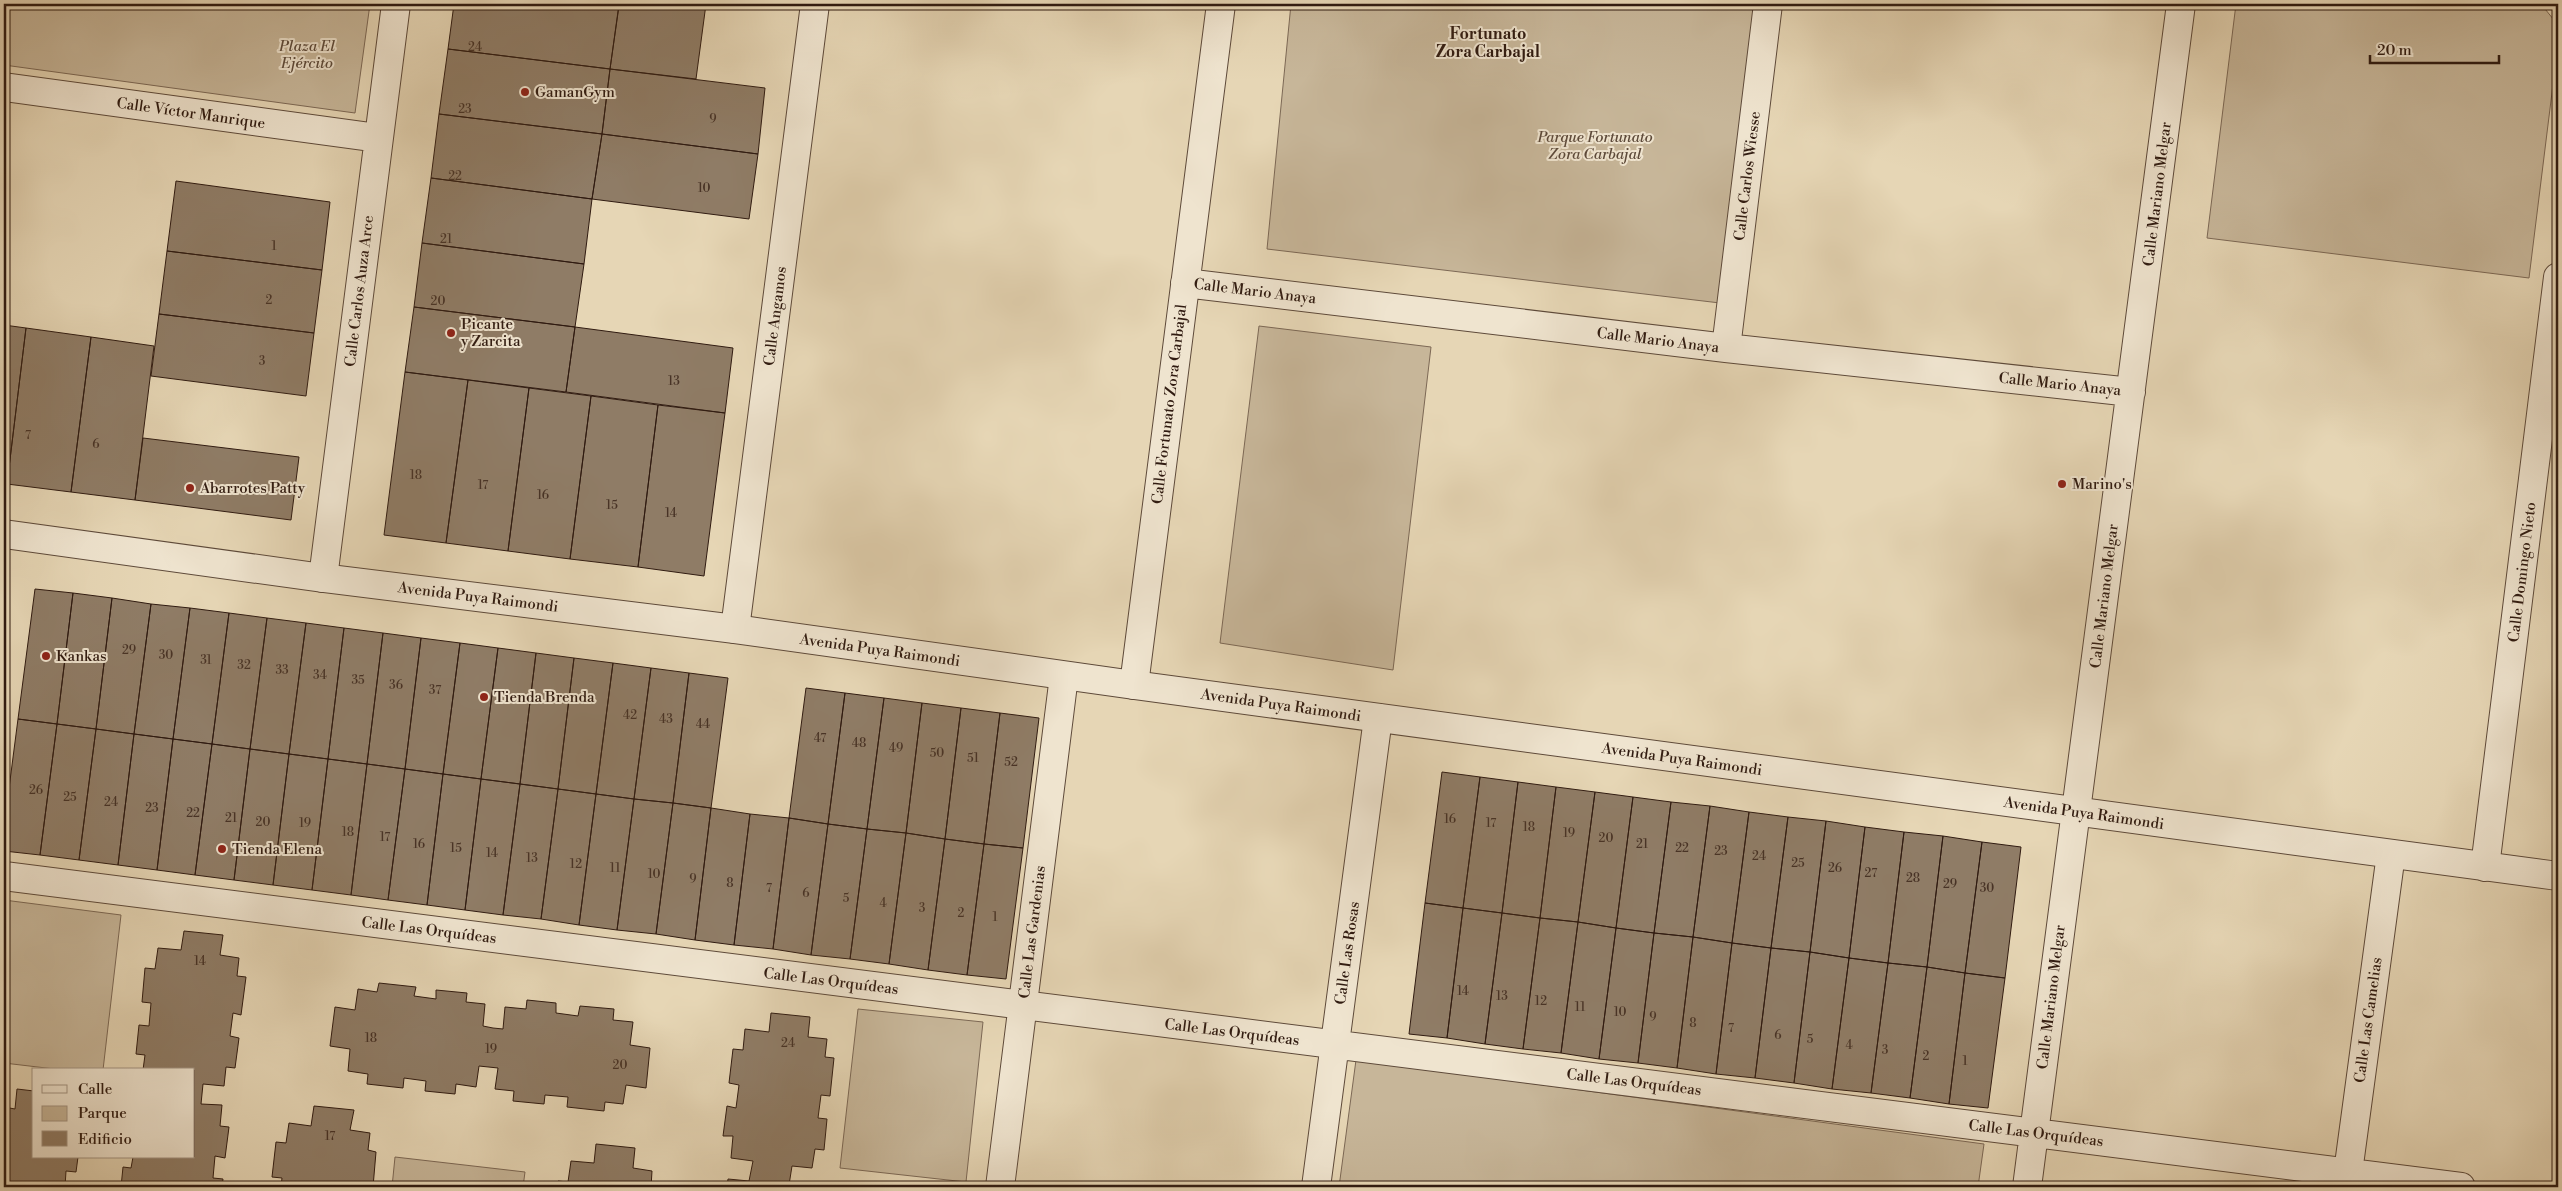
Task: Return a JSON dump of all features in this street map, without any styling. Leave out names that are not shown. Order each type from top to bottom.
[{"type":"street","name":"Calle Carlos Auza Arce","points":[[323,578],[396,4]]},
{"type":"street","name":"Calle Angamos","points":[[735,629],[814,4]]},
{"type":"street","name":"Calle Fortunato Zora Carbajal","points":[[1134,685],[1221,4]]},
{"type":"street","name":"Calle Carlos Wiesse","points":[[1726,348],[1768,4]]},
{"type":"street","name":"Calle Mariano Melgar","points":[[2026,1187],[2181,4]]},
{"type":"street","name":"Calle Víctor Manrique","points":[[4,87],[378,138]]},
{"type":"street","name":"Calle Domingo Nieto","points":[[2486,867],[2558,277]]},
{"type":"street","name":"Calle Mario Anaya","points":[[1185,283],[1726,348],[2131,392]]},
{"type":"street","name":"Avenida Puya Raimondi","points":[[4,534],[323,578],[735,629],[1064,676],[2558,876]]},
{"type":"street","name":"Calle Las Gardenias","points":[[1000,1187],[1064,676]]},
{"type":"street","name":"Calle Las Rosas","points":[[1316,1187],[1378,718]]},
{"type":"street","name":"Calle Las Camelias","points":[[2347,1180],[2391,854]]},
{"type":"street","name":"Calle Las Orquídeas","points":[[4,876],[2034,1133],[2347,1180],[2461,1187]]},
{"type":"green space","name":"Plaza El Ejército","points":[[4,4],[370,4],[355,113],[4,65]]},
{"type":"green space","name":"Parque Fortunato Zora Carbajal","points":[[1291,4],[1755,4],[1720,303],[1267,249]]},
{"type":"green space","points":[[2236,4],[2541,4],[2558,25],[2558,44],[2529,278],[2207,238]]},
{"type":"green space","points":[[1259,326],[1431,347],[1393,670],[1220,643]]},
{"type":"green space","points":[[4,900],[121,915],[103,1068],[46,1068],[4,1063]]},
{"type":"green space","points":[[858,1009],[983,1022],[966,1182],[840,1168]]},
{"type":"green space","points":[[1356,1060],[1984,1144],[1978,1187],[1339,1187]]},
{"type":"green space","points":[[395,1157],[525,1172],[523,1187],[392,1187]]},
{"type":"building","points":[[454,4],[599,4],[619,6],[610,69],[448,49]]},
{"type":"building","points":[[599,4],[619,4],[619,6]]},
{"type":"building","points":[[619,4],[706,4],[696,79],[610,69]]},
{"type":"building","name":"GamanGym","points":[[448,49],[610,69],[602,134],[439,114]]},
{"type":"building","points":[[610,69],[765,88],[758,154],[602,134]]},
{"type":"building","points":[[439,114],[602,134],[592,199],[431,178]]},
{"type":"building","points":[[602,134],[758,154],[749,219],[592,199]]},
{"type":"building","points":[[431,178],[592,199],[584,264],[422,243]]},
{"type":"building","points":[[176,181],[330,202],[322,270],[167,251]]},
{"type":"building","points":[[422,243],[584,264],[575,327],[414,307]]},
{"type":"building","points":[[167,251],[322,270],[314,333],[159,314]]},
{"type":"building","points":[[414,307],[575,327],[566,392],[405,372]]},
{"type":"building","points":[[159,314],[314,333],[306,396],[151,376]]},
{"type":"building","points":[[4,325],[26,328],[7,484],[4,484]]},
{"type":"building","points":[[575,327],[733,348],[725,413],[566,392]]},
{"type":"building","points":[[26,328],[91,337],[71,492],[7,484]]},
{"type":"building","points":[[91,337],[154,346],[135,500],[71,492]]},
{"type":"building","points":[[405,372],[468,380],[446,543],[384,535]]},
{"type":"building","points":[[468,380],[529,388],[508,551],[446,543]]},
{"type":"building","points":[[529,388],[591,396],[570,559],[508,551]]},
{"type":"building","points":[[591,396],[658,405],[638,567],[570,559]]},
{"type":"building","points":[[658,405],[725,413],[704,576],[638,567]]},
{"type":"building","points":[[143,438],[299,457],[291,520],[135,500]]},
{"type":"building","name":"Kankas","points":[[35,589],[73,593],[57,724],[18,719]]},
{"type":"building","points":[[73,593],[112,598],[96,729],[57,724]]},
{"type":"building","points":[[112,598],[151,604],[134,734],[96,729]]},
{"type":"building","points":[[151,604],[190,608],[173,739],[134,734]]},
{"type":"building","points":[[190,608],[229,613],[212,744],[173,739]]},
{"type":"building","points":[[229,613],[267,618],[250,749],[212,744]]},
{"type":"building","points":[[267,618],[306,623],[289,754],[250,749]]},
{"type":"building","points":[[306,623],[344,628],[328,759],[289,754]]},
{"type":"building","points":[[344,628],[383,633],[367,764],[328,759]]},
{"type":"building","points":[[383,633],[421,638],[405,769],[367,764]]},
{"type":"building","points":[[421,638],[460,643],[443,774],[405,769]]},
{"type":"building","points":[[460,643],[498,648],[481,779],[443,774]]},
{"type":"building","points":[[498,648],[536,653],[520,784],[481,779]]},
{"type":"building","points":[[536,653],[574,658],[558,789],[520,784]]},
{"type":"building","points":[[574,658],[613,663],[596,794],[558,789]]},
{"type":"building","points":[[613,663],[651,668],[634,799],[596,794]]},
{"type":"building","points":[[651,668],[689,673],[673,803],[634,799]]},
{"type":"building","points":[[689,673],[728,678],[711,808],[673,803]]},
{"type":"building","points":[[806,688],[845,693],[828,824],[789,818]]},
{"type":"building","points":[[845,693],[884,698],[867,829],[828,824]]},
{"type":"building","points":[[884,698],[922,703],[906,833],[867,829]]},
{"type":"building","points":[[922,703],[961,708],[945,839],[906,833]]},
{"type":"building","points":[[961,708],[1000,713],[984,844],[945,839]]},
{"type":"building","points":[[1000,713],[1039,718],[1023,848],[984,844]]},
{"type":"building","points":[[18,719],[57,724],[40,855],[4,851],[4,827]]},
{"type":"building","points":[[57,724],[96,729],[79,860],[40,855]]},
{"type":"building","points":[[96,729],[134,734],[118,865],[79,860]]},
{"type":"building","points":[[134,734],[173,739],[157,870],[118,865]]},
{"type":"building","points":[[173,739],[212,744],[195,875],[157,870]]},
{"type":"building","points":[[212,744],[250,749],[234,880],[195,875]]},
{"type":"building","points":[[250,749],[289,754],[273,885],[234,880]]},
{"type":"building","points":[[289,754],[328,759],[312,890],[273,885]]},
{"type":"building","points":[[328,759],[367,764],[351,895],[312,890]]},
{"type":"building","points":[[367,764],[405,769],[388,900],[351,895]]},
{"type":"building","points":[[405,769],[443,774],[427,905],[388,900]]},
{"type":"building","points":[[1442,772],[1480,777],[1463,908],[1425,903]]},
{"type":"building","points":[[443,774],[481,779],[465,910],[427,905]]},
{"type":"building","points":[[1480,777],[1518,782],[1502,913],[1463,908]]},
{"type":"building","points":[[481,779],[520,784],[503,915],[465,910]]},
{"type":"building","points":[[1518,782],[1556,787],[1540,918],[1502,913]]},
{"type":"building","points":[[520,784],[558,789],[541,919],[503,915]]},
{"type":"building","points":[[1556,787],[1595,792],[1578,922],[1540,918]]},
{"type":"building","points":[[558,789],[596,794],[579,925],[541,919]]},
{"type":"building","points":[[1595,792],[1633,797],[1616,928],[1578,922]]},
{"type":"building","points":[[596,794],[634,799],[617,930],[579,925]]},
{"type":"building","points":[[1633,797],[1671,802],[1654,933],[1616,928]]},
{"type":"building","points":[[634,799],[673,803],[656,934],[617,930]]},
{"type":"building","points":[[1671,802],[1710,806],[1693,937],[1654,933]]},
{"type":"building","points":[[673,803],[711,808],[695,940],[656,934]]},
{"type":"building","points":[[1710,806],[1749,812],[1732,943],[1693,937]]},
{"type":"building","points":[[711,808],[750,814],[734,945],[695,940]]},
{"type":"building","points":[[1749,812],[1788,817],[1771,948],[1732,943]]},
{"type":"building","points":[[750,814],[789,818],[773,949],[734,945]]},
{"type":"building","points":[[1788,817],[1826,821],[1810,952],[1771,948]]},
{"type":"building","points":[[789,818],[828,824],[811,955],[773,949]]},
{"type":"building","points":[[1826,821],[1865,827],[1849,958],[1810,952]]},
{"type":"building","points":[[828,824],[867,829],[850,959],[811,955]]},
{"type":"building","points":[[1865,827],[1904,832],[1888,963],[1849,958]]},
{"type":"building","points":[[867,829],[906,833],[889,964],[850,959]]},
{"type":"building","points":[[1904,832],[1943,836],[1927,967],[1888,963]]},
{"type":"building","points":[[906,833],[945,839],[928,970],[889,964]]},
{"type":"building","points":[[1943,836],[1982,842],[1965,973],[1927,967]]},
{"type":"building","points":[[945,839],[984,844],[967,975],[928,970]]},
{"type":"building","points":[[1982,842],[2021,847],[2005,978],[1965,973]]},
{"type":"building","points":[[984,844],[1023,848],[1006,979],[967,975]]},
{"type":"building","points":[[1425,903],[1463,908],[1447,1038],[1409,1034]]},
{"type":"building","points":[[1463,908],[1502,913],[1485,1044],[1447,1038]]},
{"type":"building","points":[[1502,913],[1540,918],[1523,1049],[1485,1044]]},
{"type":"building","points":[[1540,918],[1578,922],[1561,1053],[1523,1049]]},
{"type":"building","points":[[1578,922],[1616,928],[1599,1059],[1561,1053]]},
{"type":"building","points":[[1616,928],[1654,933],[1638,1063],[1599,1059]]},
{"type":"building","points":[[184,931],[223,935],[220,955],[239,958],[237,976],[246,977],[241,1015],[233,1013],[230,1036],[239,1038],[235,1068],[226,1067],[224,1086],[203,1084],[201,1104],[222,1105],[220,1126],[229,1127],[225,1158],[215,1156],[213,1178],[223,1179],[222,1187],[121,1187],[123,1167],[131,1168],[133,1158],[195,1158],[195,1068],[143,1068],[145,1055],[136,1054],[139,1025],[149,1026],[151,1003],[142,1002],[145,968],[155,969],[158,948],[181,950]]},
{"type":"building","points":[[1654,933],[1693,937],[1677,1068],[1638,1063]]},
{"type":"building","points":[[1693,937],[1732,943],[1716,1074],[1677,1068]]},
{"type":"building","points":[[1732,943],[1771,948],[1755,1078],[1716,1074]]},
{"type":"building","points":[[1771,948],[1810,952],[1794,1083],[1755,1078]]},
{"type":"building","points":[[1810,952],[1849,958],[1832,1089],[1794,1083]]},
{"type":"building","points":[[1849,958],[1888,963],[1871,1093],[1832,1089]]},
{"type":"building","points":[[1888,963],[1927,967],[1910,1098],[1871,1093]]},
{"type":"building","points":[[1927,967],[1965,973],[1949,1104],[1910,1098]]},
{"type":"building","points":[[1965,973],[2005,978],[1988,1108],[1949,1104]]},
{"type":"building","points":[[379,983],[416,987],[414,996],[436,999],[436,990],[467,993],[466,1002],[485,1004],[483,1026],[493,1028],[503,1029],[505,1007],[526,1009],[527,1000],[556,1003],[556,1013],[578,1016],[580,1006],[614,1009],[613,1020],[633,1022],[630,1045],[650,1048],[646,1088],[626,1085],[623,1104],[605,1102],[604,1111],[567,1107],[568,1097],[545,1095],[544,1104],[513,1101],[514,1091],[495,1089],[498,1068],[479,1066],[476,1087],[456,1084],[455,1094],[425,1091],[426,1081],[404,1078],[403,1088],[367,1084],[368,1074],[348,1071],[350,1049],[330,1046],[335,1007],[355,1010],[358,989],[377,992]]},
{"type":"building","points":[[771,1013],[810,1017],[808,1037],[827,1039],[825,1057],[834,1058],[830,1096],[821,1095],[818,1118],[827,1119],[824,1150],[815,1149],[812,1168],[792,1166],[789,1185],[810,1187],[727,1187],[728,1179],[749,1181],[753,1161],[731,1158],[733,1136],[723,1136],[727,1106],[736,1108],[739,1085],[729,1083],[733,1049],[743,1050],[745,1029],[769,1032]]},
{"type":"building","points":[[17,1089],[32,1091],[32,1158],[78,1158],[76,1172],[66,1171],[65,1187],[4,1187],[4,1107],[15,1109]]},
{"type":"building","points":[[314,1106],[354,1110],[350,1130],[370,1133],[368,1150],[376,1152],[373,1187],[281,1187],[282,1178],[272,1177],[276,1142],[286,1143],[289,1123],[311,1126]]},
{"type":"building","points":[[596,1144],[635,1148],[633,1168],[652,1171],[651,1187],[557,1187],[558,1181],[568,1182],[571,1161],[594,1163]]},
{"type":"place","name":"GamanGym","points":[[525,92]]},
{"type":"place","name":"Picante y Zarcita","points":[[451,333]]},
{"type":"place","name":"Marino's","points":[[2062,484]]},
{"type":"place","name":"Abarrotes Patty","points":[[190,488]]},
{"type":"place","name":"Kankas","points":[[46,656]]},
{"type":"place","name":"Tienda Brenda","points":[[484,697]]},
{"type":"place","name":"Tienda Elena","points":[[222,849]]},
{"type":"district","name":"Fortunato Zora Carbajal","points":[[1488,42]]}]
